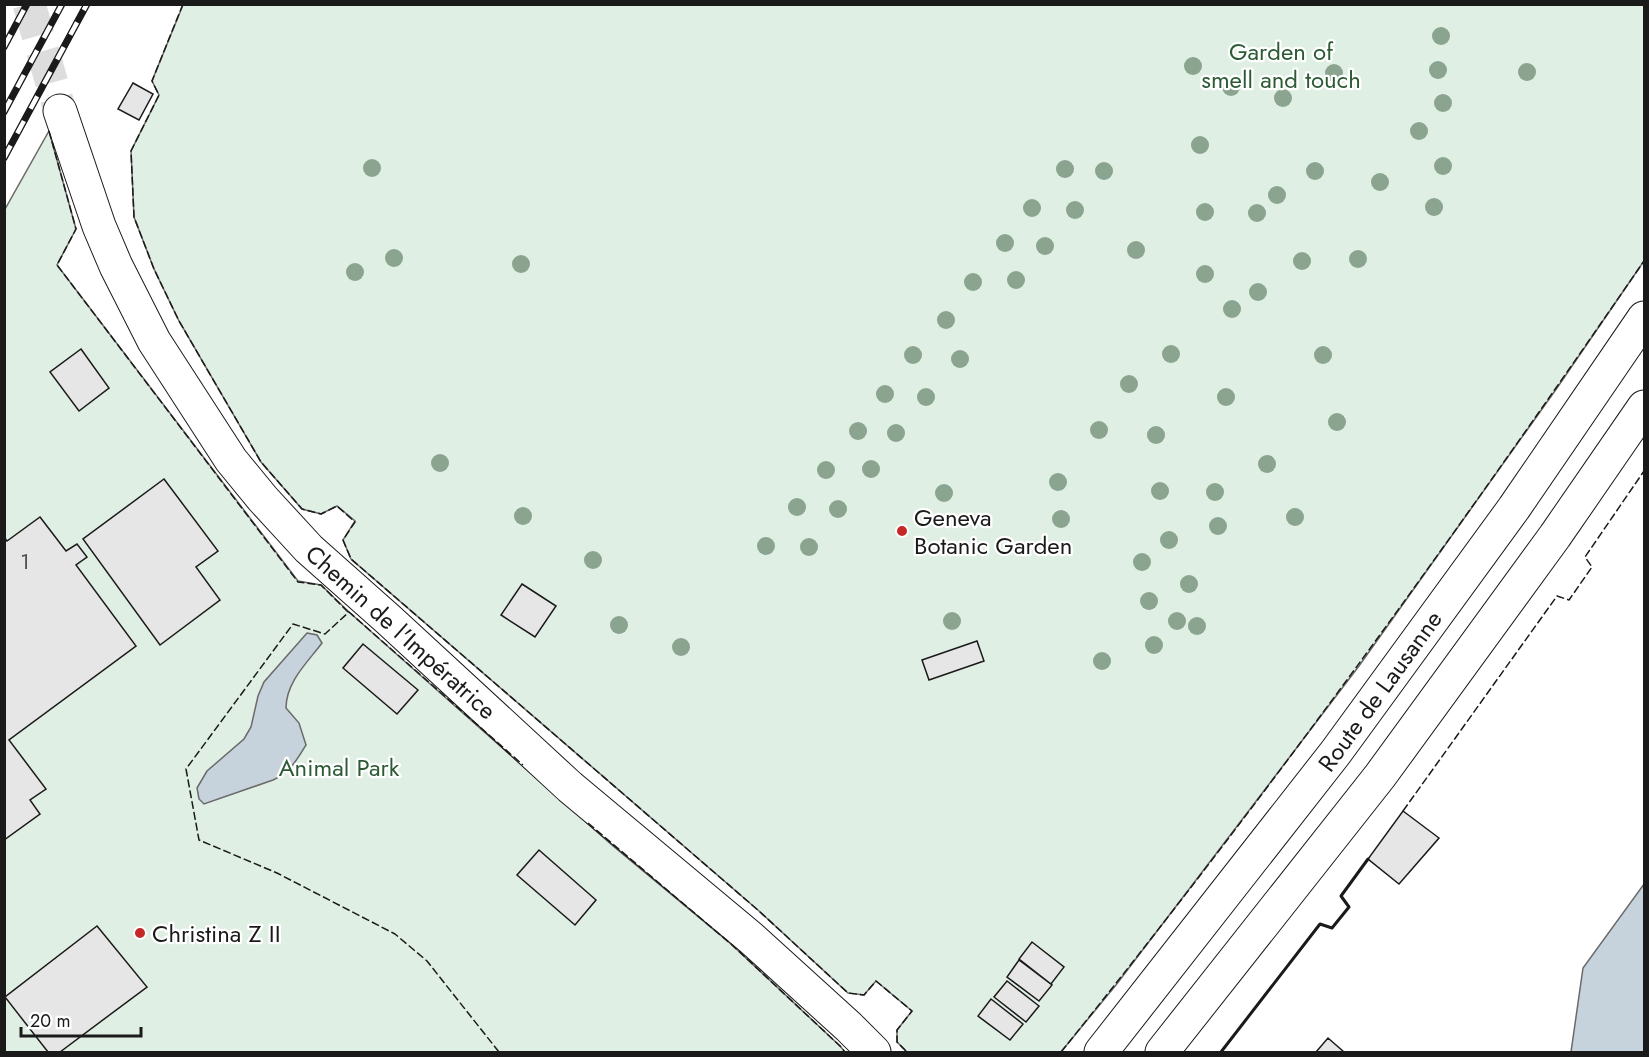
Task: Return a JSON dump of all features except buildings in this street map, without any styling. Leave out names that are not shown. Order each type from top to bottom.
[{"type":"main road","name":"Chemin de l'Impératrice","points":[[60,111],[99,226],[116,266],[154,341],[231,460],[250,483],[309,549],[570,787],[751,938],[858,1035],[874,1053]]},
{"type":"main road","name":"Route de Lausanne","points":[[1101,1053],[1336,752],[1514,508],[1644,318]]},
{"type":"main road","name":"Route de Lausanne","points":[[1162,1053],[1380,776],[1549,544],[1644,407]]},
{"type":"green space","name":"Geneva Botanic Garden","points":[[183,5],[1644,5],[1644,261],[1557,388],[1359,666],[1116,985],[1061,1052],[907,1052],[897,1042],[897,1030],[912,1011],[876,981],[864,995],[848,993],[759,911],[351,559],[343,540],[355,521],[337,506],[321,514],[302,509],[261,462],[179,321],[154,269],[134,217],[131,151],[159,95],[152,81]]},
{"type":"green space","name":"Animal Park","points":[[49,131],[76,229],[57,265],[298,581],[321,585],[613,846],[731,944],[845,1052],[5,1052],[4,211]]},
{"type":"shaded area","points":[[307,633],[317,635],[322,643],[293,681],[286,708],[299,723],[306,745],[292,765],[279,777],[204,804],[199,799],[197,788],[207,771],[244,739],[251,727],[258,696],[264,682]]},
{"type":"shaded area","points":[[1644,884],[1644,1052],[1571,1052],[1583,968]]},
{"type":"tunnel","points":[[29,4],[60,111]]},
{"type":"railway","points":[[4,47],[27,4]]},
{"type":"railway","points":[[4,112],[62,4]]},
{"type":"railway","points":[[4,158],[87,4]]},
{"type":"fence","points":[[183,4],[152,81],[159,95],[131,151],[134,217],[154,269],[179,321],[261,462],[302,509],[321,514],[337,506],[355,522],[343,540],[351,559],[759,911],[848,993],[864,995],[876,981],[912,1011],[897,1030],[897,1042],[907,1052]]},
{"type":"fence","points":[[49,131],[76,229],[57,265],[298,582],[321,585],[349,613]]},
{"type":"fence","points":[[1061,1052],[1213,859],[1360,662],[1644,261]]},
{"type":"fence","points":[[1403,811],[1557,596],[1569,600],[1592,567],[1585,557],[1644,471]]},
{"type":"fence","points":[[499,1052],[427,961],[395,934],[277,873],[199,840],[186,769],[293,624],[325,634],[349,612],[523,765]]},
{"type":"fence","points":[[588,823],[731,944],[845,1052]]},
{"type":"wall","points":[[1221,1052],[1320,924],[1332,928],[1349,907],[1341,896],[1368,859]]},
{"type":"place","name":"Geneva Botanic Garden","points":[[902,531]]},
{"type":"place","name":"Christina Z II","points":[[140,933]]},
{"type":"park label","name":"Garden of smell and touch","points":[[1281,65]]}]
